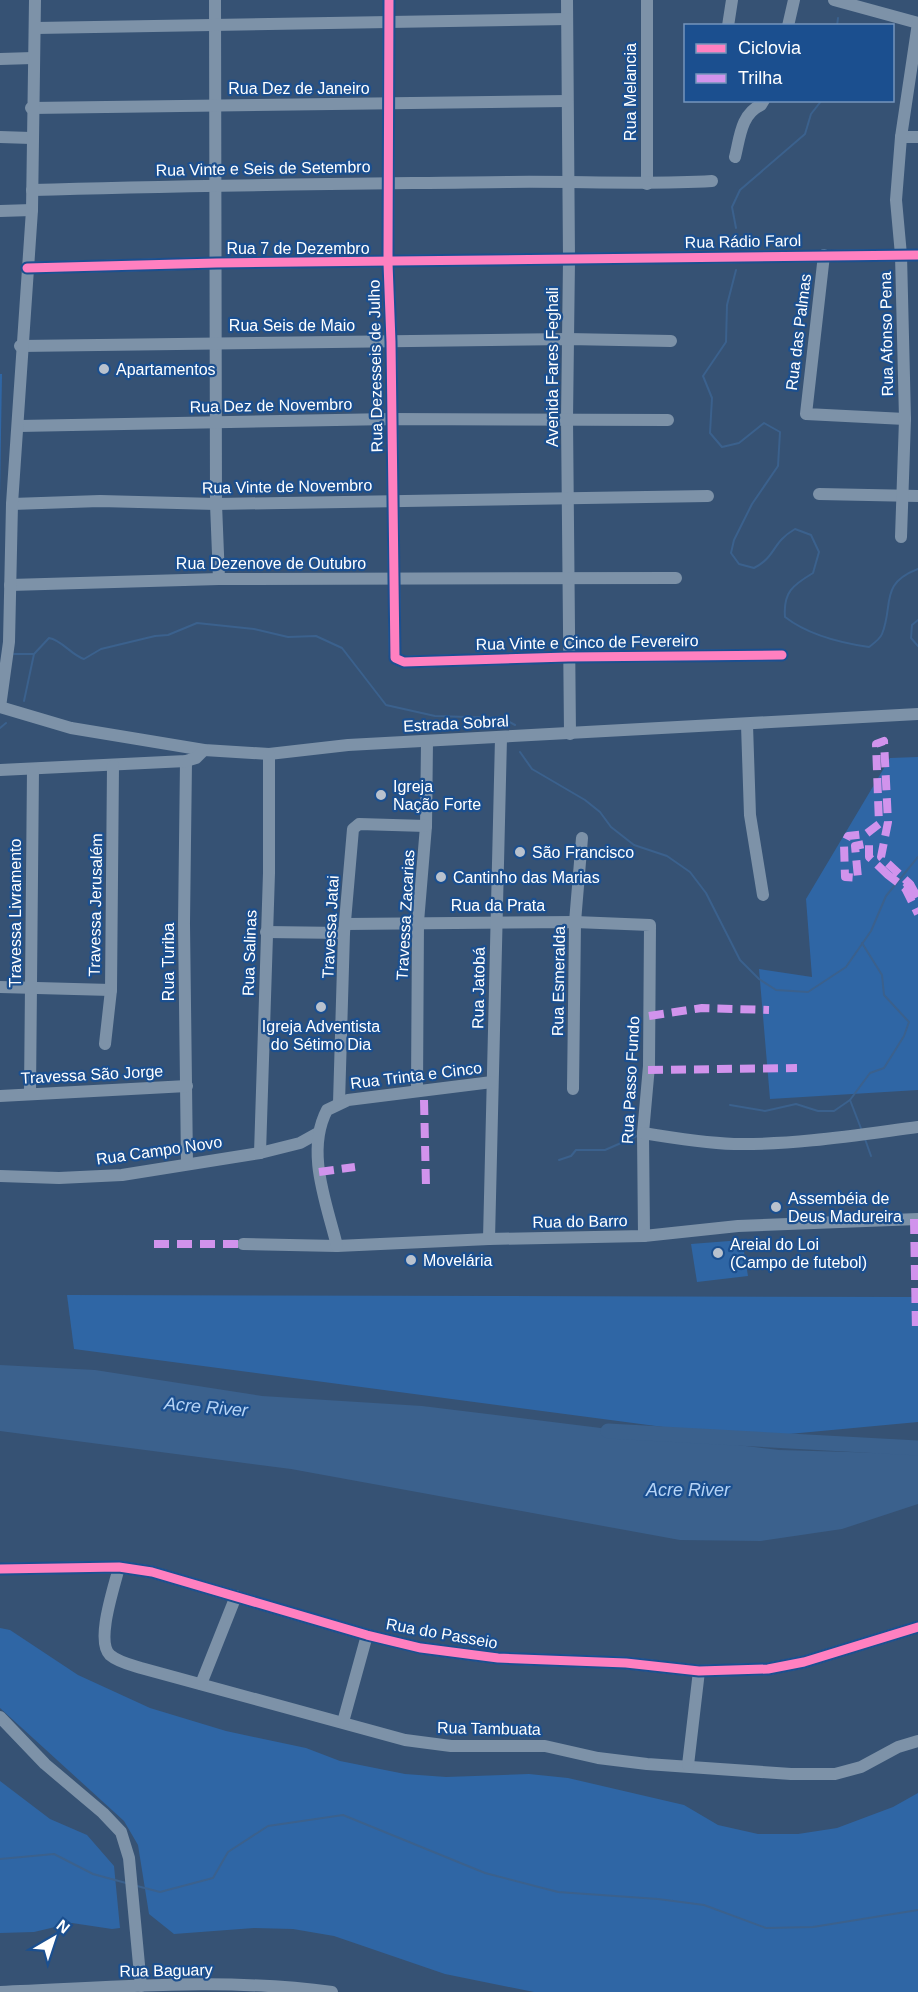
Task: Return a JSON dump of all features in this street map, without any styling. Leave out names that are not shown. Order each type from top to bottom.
[{"type":"street","points":[[0,707],[9,642],[12,504],[19,426],[20,346],[32,210],[31,108],[36,28],[35,0]]},
{"type":"street","points":[[215,0],[216,504],[219,579]]},
{"type":"street","name":"Rua Dezesseis de Julho","points":[[390,0],[388,263],[392,342],[390,419],[395,579],[393,652],[395,658]]},
{"type":"street","name":"Avenida Fares Feghali","points":[[567,0],[570,734]]},
{"type":"street","name":"Rua Melancia","points":[[647,0],[647,184]]},
{"type":"street","points":[[728,24],[732,0]]},
{"type":"street","points":[[788,24],[794,0]]},
{"type":"street","points":[[834,0],[918,23]]},
{"type":"street","points":[[36,28],[567,19]]},
{"type":"street","name":"Rua Afonso Pena","points":[[901,537],[905,419],[901,255],[896,200],[901,137],[918,23]]},
{"type":"street","points":[[0,59],[33,58]]},
{"type":"street","name":"Rua Dez de Janeiro","points":[[31,108],[567,101]]},
{"type":"street","points":[[735,157],[743,123],[751,109],[763,102]]},
{"type":"street","points":[[0,137],[32,138]]},
{"type":"street","points":[[901,137],[918,137]]},
{"type":"street","name":"Rua Vinte e Seis de Setembro","points":[[32,190],[215,184],[568,182],[647,184],[712,181]]},
{"type":"street","points":[[0,210],[32,210]]},
{"type":"street","name":"Rua das Palmas","points":[[824,255],[806,414],[905,419]]},
{"type":"street","name":"Rua Rádio Farol","points":[[569,260],[918,255]]},
{"type":"street","name":"Rua 7 de Dezembro","points":[[27,268],[216,263],[569,260]]},
{"type":"street","name":"Rua Seis de Maio","points":[[20,346],[568,339],[671,341]]},
{"type":"street","name":"Rua Dez de Novembro","points":[[19,426],[390,419],[668,420]]},
{"type":"street","points":[[819,494],[918,496]]},
{"type":"street","name":"Rua Vinte de Novembro","points":[[12,504],[100,501],[216,504],[569,500],[708,496]]},
{"type":"street","name":"Rua Dezenove de Outubro","points":[[10,585],[219,579],[676,578]]},
{"type":"street","name":"Rua Vinte e Cinco de Fevereiro","points":[[395,658],[405,662],[568,657],[782,655]]},
{"type":"street","name":"Estrada Sobral","points":[[0,707],[71,728],[204,750],[269,754],[348,745],[918,714]]},
{"type":"street","points":[[747,724],[750,814],[763,895]]},
{"type":"street","name":"Rua Jatobá","points":[[489,1239],[501,738]]},
{"type":"street","name":"Travessa Zacarias","points":[[417,1089],[418,922],[426,826],[427,742]]},
{"type":"street","points":[[0,771],[186,761],[196,758],[204,750]]},
{"type":"street","name":"Rua Salinas","points":[[260,1153],[269,754]]},
{"type":"street","name":"Rua Turiba","points":[[186,761],[184,946],[187,1164]]},
{"type":"street","name":"Travessa Jerusalém","points":[[105,1044],[111,990],[113,766]]},
{"type":"street","name":"Travessa Livramento","points":[[30,1093],[33,769]]},
{"type":"street","name":"Travessa Jatai","points":[[339,1103],[345,928],[355,826],[426,826]]},
{"type":"street","name":"Rua Esmeralda","points":[[573,1089],[575,922],[582,838]]},
{"type":"street","name":"Rua da Prata","points":[[266,932],[418,922],[575,922],[650,925]]},
{"type":"street","name":"Rua Passo Fundo","points":[[644,1236],[643,1132],[649,1066],[650,925]]},
{"type":"street","points":[[0,987],[111,990]]},
{"type":"street","name":"Rua Trinta e Cinco","points":[[319,1129],[327,1110],[339,1103],[417,1089],[492,1082]]},
{"type":"street","name":"Travessa São Jorge","points":[[0,1096],[187,1086]]},
{"type":"street","points":[[643,1132],[702,1142],[736,1144],[841,1139],[918,1127]]},
{"type":"street","points":[[319,1129],[318,1170],[337,1246]]},
{"type":"street","name":"Rua Campo Novo","points":[[0,1176],[59,1178],[122,1175],[260,1153],[300,1143],[319,1129]]},
{"type":"street","name":"Rua do Barro","points":[[243,1244],[337,1246],[489,1239],[644,1236],[738,1226],[918,1219]]},
{"type":"street","name":"Rua do Passeio","points":[[0,1569],[119,1567],[152,1572],[367,1635],[460,1654],[626,1663],[699,1671],[768,1670],[804,1662],[918,1627]]},
{"type":"street","name":"Rua Tambuata","points":[[119,1567],[107,1615],[104,1644],[111,1656],[122,1662],[201,1684],[427,1743],[545,1746],[622,1762],[791,1774],[835,1774],[861,1767],[898,1747],[918,1741]]},
{"type":"street","points":[[201,1684],[236,1596]]},
{"type":"street","points":[[343,1722],[367,1635]]},
{"type":"street","points":[[688,1765],[699,1671]]},
{"type":"street","points":[[0,1717],[45,1764],[104,1813],[121,1832],[129,1858],[141,1986]]},
{"type":"street","name":"Rua Baguary","points":[[0,1992],[141,1986],[292,1986],[332,1992]]},
{"type":"shaded area","points":[[0,374],[2,374],[0,495]]},
{"type":"shaded area","points":[[918,757],[918,1090],[770,1099],[759,969],[812,977],[806,899],[890,758]]},
{"type":"shaded area","name":"Areial do Loi (Campo de futebol)","points":[[742,1240],[748,1276],[697,1282],[691,1244]]},
{"type":"shaded area","points":[[67,1295],[918,1297],[918,1422],[747,1438],[74,1349]]},
{"type":"shaded area","points":[[0,1628],[10,1630],[78,1675],[150,1708],[226,1731],[306,1748],[340,1761],[405,1774],[446,1777],[529,1774],[568,1778],[684,1805],[718,1825],[758,1834],[798,1834],[837,1828],[893,1807],[918,1793],[918,1992],[534,1992],[445,1974],[334,1936],[293,1929],[254,1928],[174,1934],[149,1914],[138,1845],[124,1821],[0,1708]]},
{"type":"shaded area","points":[[0,1781],[50,1819],[87,1835],[114,1866],[120,1928],[112,1929],[72,1923],[34,1932],[0,1933]]},
{"type":"water","name":"Acre River","points":[[0,1365],[95,1370],[262,1396],[422,1406],[779,1450],[918,1454],[918,1504],[842,1529],[761,1541],[680,1540],[291,1469],[0,1431]]},
{"type":"waterway","points":[[837,24],[838,18]]},
{"type":"waterway","points":[[736,228],[732,207],[740,190],[805,134],[811,114],[820,102]]},
{"type":"waterway","points":[[736,270],[727,305],[726,342],[703,376],[712,398],[710,433],[722,447],[739,443],[764,423],[780,432],[778,466],[752,504],[734,540],[731,553],[739,564],[754,568],[767,559],[782,539],[795,529],[811,535],[819,552],[813,573],[791,590],[786,601],[785,617],[825,637],[869,647],[882,634],[893,588],[898,581],[918,569]]},
{"type":"waterway","points":[[918,620],[912,625],[911,638],[918,646]]},
{"type":"waterway","points":[[24,701],[34,654],[49,638],[84,659],[101,649],[168,635],[197,623],[254,629],[288,637],[316,636],[342,648],[386,705],[435,716],[502,718],[515,725]]},
{"type":"waterway","points":[[14,654],[34,654]]},
{"type":"waterway","points":[[0,728],[6,723]]},
{"type":"waterway","points":[[520,752],[532,769],[585,800],[600,812],[611,827],[634,845],[667,856],[690,872],[706,893],[740,960],[759,979],[776,990],[808,992],[846,967],[871,931],[886,896],[918,857]]},
{"type":"waterway","points":[[730,1105],[765,1111],[796,1104],[818,1111],[834,1111],[850,1100],[870,1073],[884,1068],[904,1036],[909,1022],[884,995],[882,975],[862,943]]},
{"type":"waterway","points":[[850,1100],[862,1131]]},
{"type":"waterway","points":[[559,1160],[571,1156],[576,1150],[605,1150],[637,1136]]},
{"type":"waterway","points":[[865,1139],[871,1156]]},
{"type":"waterway","name":"Acre River","points":[[608,1431],[918,1448]]},
{"type":"waterway","points":[[137,1886],[160,1892],[213,1878],[228,1852],[268,1826],[343,1815],[485,1873],[558,1892],[658,1899],[704,1905],[766,1928],[813,1927],[918,1910]]},
{"type":"waterway","points":[[0,1859],[54,1854],[93,1874],[126,1883]]},
{"type":"marked path","points":[[888,875],[869,857],[869,843],[855,846],[858,878],[845,877],[844,844],[848,836],[866,834],[879,824],[876,744],[884,741],[888,822],[881,857],[910,884],[905,888],[888,875],[892,869]]},
{"type":"marked path","points":[[910,884],[918,898]]},
{"type":"marked path","points":[[905,888],[918,914]]},
{"type":"marked path","points":[[649,1016],[702,1008],[769,1010]]},
{"type":"marked path","points":[[648,1070],[797,1068]]},
{"type":"marked path","points":[[424,1100],[426,1186]]},
{"type":"marked path","points":[[319,1172],[355,1167]]},
{"type":"marked path","points":[[914,1219],[916,1332]]},
{"type":"marked path","points":[[154,1244],[243,1244]]},
{"type":"cycle path","points":[[389,0],[388,263],[395,658],[404,662],[568,657],[782,655]]},
{"type":"cycle path","points":[[27,268],[216,263],[918,255]]},
{"type":"cycle path","points":[[0,1569],[119,1567],[152,1572],[367,1635],[421,1648],[498,1658],[626,1663],[699,1671],[768,1669],[804,1662],[918,1627]]},
{"type":"place","name":"Apartamentos","points":[[104,369]]},
{"type":"place","name":"Igreja Nação Forte","points":[[381,795]]},
{"type":"place","name":"São Francisco","points":[[520,852]]},
{"type":"place","name":"Cantinho das Marias","points":[[441,877]]},
{"type":"place","name":"Igreja Adventista do Sétimo Dia","points":[[321,1007]]},
{"type":"place","name":"Assembéia de Deus Madureira","points":[[776,1207]]},
{"type":"place","name":"Areial do Loi (Campo de futebol)","points":[[718,1253]]},
{"type":"place","name":"Movelária","points":[[411,1260]]}]
